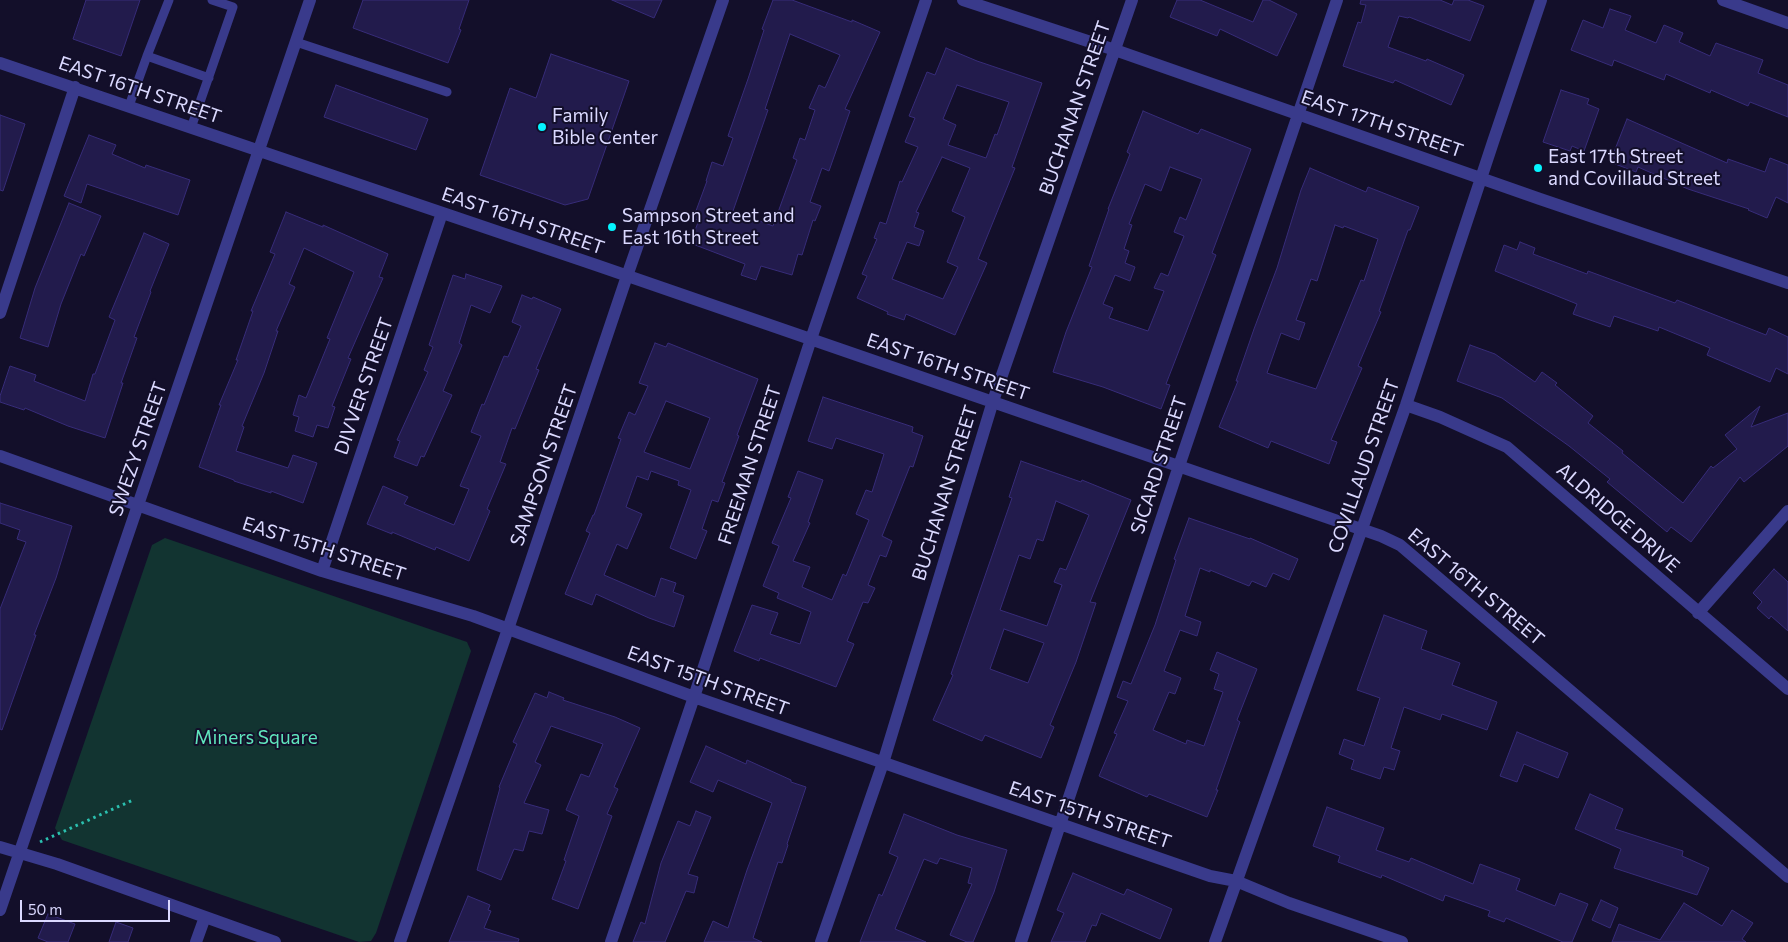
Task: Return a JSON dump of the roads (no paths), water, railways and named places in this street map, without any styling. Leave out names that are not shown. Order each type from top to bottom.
[{"type":"street","name":"SWEZY STREET","points":[[0,910],[310,0]]},
{"type":"street","name":"SAMPSON STREET","points":[[400,942],[723,0]]},
{"type":"street","name":"FREEMAN STREET","points":[[610,942],[694,697],[811,339],[926,0]]},
{"type":"street","name":"EAST 17TH STREET","points":[[964,0],[1115,50],[1480,178],[1788,283]]},
{"type":"street","name":"BUCHANAN STREET","points":[[821,942],[883,762],[992,402],[1132,0]]},
{"type":"street","name":"SICARD STREET","points":[[1021,942],[1178,466],[1336,0]]},
{"type":"street","name":"COVILLAUD STREET","points":[[1215,942],[1406,405],[1480,178],[1541,0]]},
{"type":"street","points":[[1723,0],[1788,23]]},
{"type":"street","name":"EAST 16TH STREET","points":[[0,63],[75,87],[1363,529],[1400,545],[1788,877]]},
{"type":"street","points":[[0,313],[75,87]]},
{"type":"street","name":"DIVVER STREET","points":[[322,571],[442,213]]},
{"type":"street","name":"ALDRIDGE DRIVE","points":[[1406,405],[1440,417],[1507,447],[1788,689]]},
{"type":"street","name":"EAST 15TH STREET","points":[[0,456],[322,571],[473,616],[694,697],[1210,876],[1236,881],[1289,903],[1402,942]]},
{"type":"street","points":[[1698,613],[1788,511]]},
{"type":"street","points":[[0,847],[56,864],[275,942]]},
{"type":"street","points":[[196,942],[205,917]]},
{"type":"lane","points":[[129,106],[169,0]]},
{"type":"lane","points":[[191,128],[233,7],[212,0]]},
{"type":"lane","points":[[296,42],[447,92]]},
{"type":"lane","points":[[147,56],[209,78]]},
{"type":"place","name":"Family Bible Center","points":[[542,127]]},
{"type":"place","name":"East 17th Street and Covillaud Street","points":[[1538,168]]},
{"type":"place","name":"Sampson Street and East 16th Street","points":[[612,227]]},
{"type":"park label","name":"Miners Square","points":[[256,738]]}]
